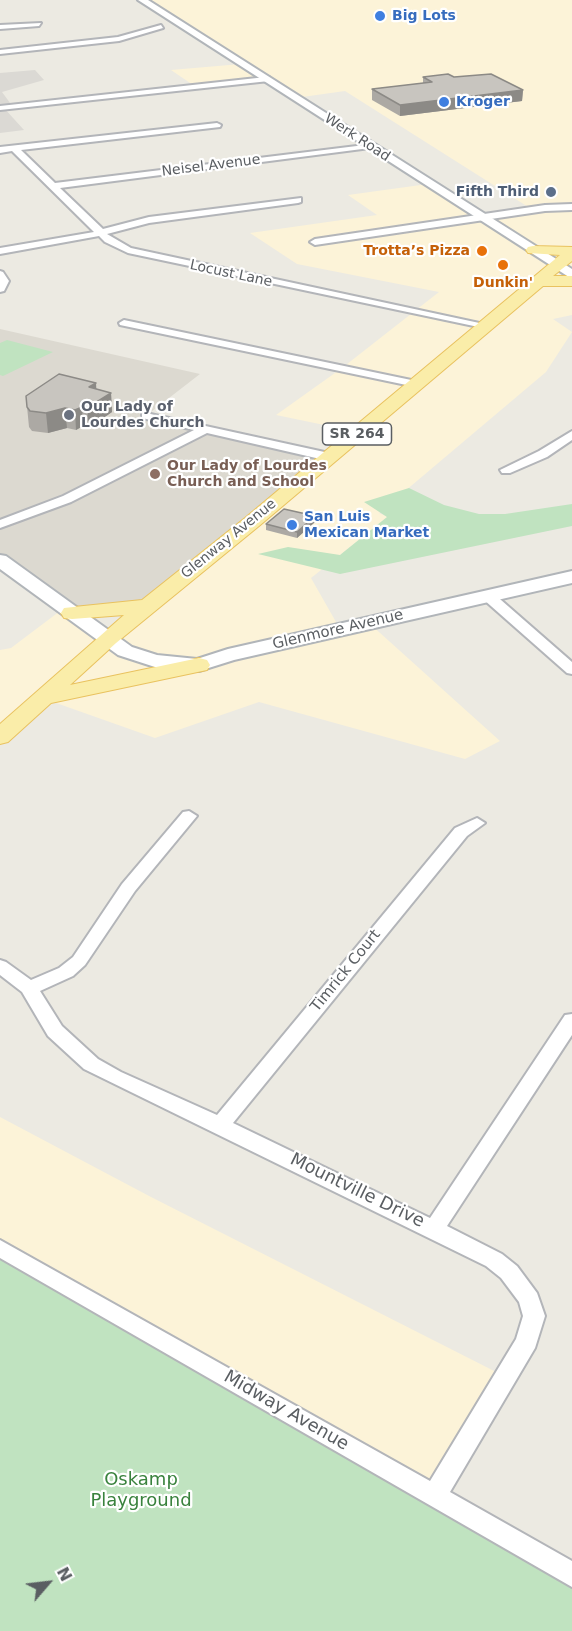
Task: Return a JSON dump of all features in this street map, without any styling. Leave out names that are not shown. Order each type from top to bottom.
[{"type":"main road","points":[[533,250],[572,252]]},
{"type":"main road","name":"Glenway Avenue","points":[[3,731],[108,638],[329,457],[572,252]]},
{"type":"main road","points":[[539,281],[572,281]]},
{"type":"main road","points":[[72,613],[147,606]]},
{"type":"main road","points":[[42,698],[199,665]]},
{"type":"street","name":"Werk Road","points":[[142,0],[572,274]]},
{"type":"street","points":[[0,27],[39,24]]},
{"type":"street","points":[[0,52],[119,39],[161,27]]},
{"type":"street","points":[[0,108],[266,80]]},
{"type":"street","points":[[0,150],[217,125]]},
{"type":"street","name":"Neisel Avenue","points":[[53,186],[370,146]]},
{"type":"street","name":"Locust Lane","points":[[15,149],[118,246],[143,255],[484,327]]},
{"type":"street","points":[[0,251],[77,239],[149,220],[298,200]]},
{"type":"street","points":[[315,242],[545,208],[572,207]]},
{"type":"street","points":[[0,274],[4,281],[0,289]]},
{"type":"street","points":[[124,323],[416,384]]},
{"type":"street","points":[[146,416],[329,457]]},
{"type":"street","points":[[0,524],[67,499],[204,430]]},
{"type":"street","points":[[506,470],[543,454],[572,435]]},
{"type":"street","name":"Glenmore Avenue","points":[[0,560],[125,651],[143,658],[172,664],[199,665],[228,655],[572,577]]},
{"type":"street","points":[[488,596],[572,670]]},
{"type":"street","points":[[29,988],[66,972],[79,960],[128,888],[189,816]]},
{"type":"street","name":"Timrick Court","points":[[220,1125],[461,832],[477,823]]},
{"type":"street","name":"Mountville Drive","points":[[0,966],[29,988],[55,1030],[91,1064],[434,1229],[494,1260],[509,1272],[529,1299],[534,1316],[528,1341],[434,1496]]},
{"type":"street","points":[[434,1229],[572,1020]]},
{"type":"street","name":"Midway Avenue","points":[[0,1248],[572,1575]]},
{"type":"shaded area","points":[[142,0],[572,0],[572,315],[553,319],[572,332],[546,372],[379,513],[388,517],[311,578],[340,629],[369,623],[500,741],[465,759],[259,702],[155,738],[42,698],[0,737],[0,650],[11,648],[64,608],[108,638],[358,432],[276,415],[342,368],[439,292],[297,264],[250,233],[377,215],[348,195],[428,184],[481,218],[533,210],[345,91],[295,98],[266,80],[196,87],[171,70],[241,64]]},
{"type":"shaded area","points":[[35,70],[44,80],[2,92],[13,107],[4,108],[24,130],[0,133],[0,73]]},
{"type":"shaded area","name":"Our Lady of Lourdes Church and School","points":[[0,329],[200,374],[147,415],[329,457],[147,606],[72,613],[0,560]]},
{"type":"shaded area","points":[[0,1117],[151,1197],[506,1377],[434,1496],[0,1248]]},
{"type":"green space","points":[[7,340],[53,352],[3,376],[0,375],[0,343]]},
{"type":"green space","points":[[409,488],[444,505],[479,514],[505,514],[572,504],[572,526],[340,574],[258,554],[288,547],[340,555],[387,517],[364,502]]},
{"type":"green space","name":"Oskamp Playground","points":[[0,1248],[572,1575],[572,1631],[0,1631]]},
{"type":"building","points":[[448,74],[454,77],[491,74],[523,90],[400,105],[372,89],[432,82],[423,77]]},
{"type":"building","points":[[59,374],[96,383],[89,387],[111,393],[87,408],[82,407],[75,410],[65,408],[46,413],[30,411],[27,407],[26,396]]},
{"type":"building","points":[[284,509],[315,516],[297,532],[266,524]]},
{"type":"place","name":"Big Lots","points":[[380,16]]},
{"type":"place","name":"Kroger","points":[[444,102]]},
{"type":"place","name":"Fifth Third","points":[[551,192]]},
{"type":"place","name":"Trotta’s Pizza","points":[[482,251]]},
{"type":"place","name":"Dunkin'","points":[[503,265]]},
{"type":"place","name":"Our Lady of Lourdes Church","points":[[69,415]]},
{"type":"place","name":"Our Lady of Lourdes Church and School","points":[[155,474]]},
{"type":"place","name":"San Luis Mexican Market","points":[[292,525]]}]
